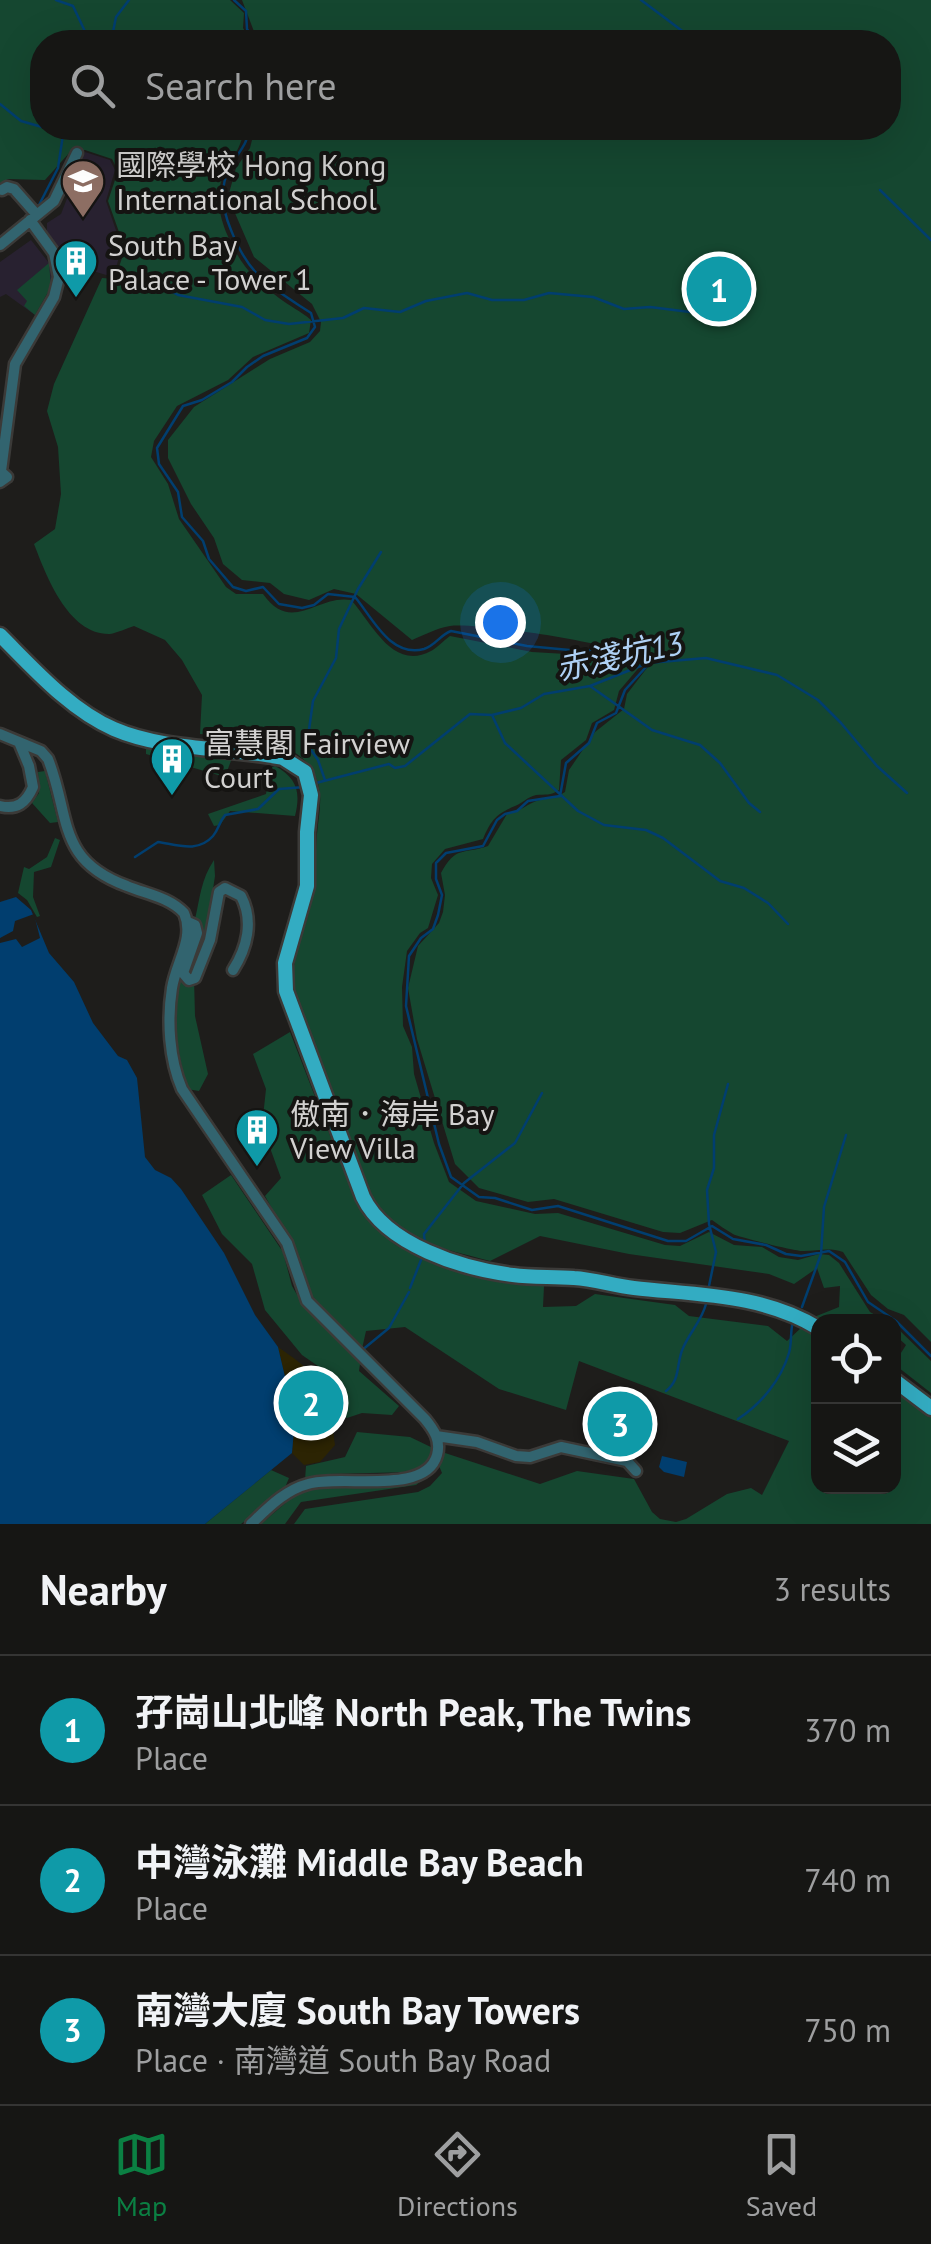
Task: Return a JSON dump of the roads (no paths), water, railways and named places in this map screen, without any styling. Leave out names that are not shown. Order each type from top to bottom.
[{"type":"main road","points":[[0,635],[79,709],[115,730],[157,740],[279,757],[294,762],[306,774],[312,795],[306,837],[308,881],[303,911],[285,964],[286,992],[363,1196],[372,1214],[392,1234],[429,1252],[501,1273],[575,1278],[745,1300],[779,1309],[811,1325]]},
{"type":"main road","points":[[901,1385],[931,1408]]},
{"type":"street","points":[[0,246],[58,195],[77,153]]},
{"type":"street","points":[[0,482],[6,477],[0,471],[15,364],[54,297],[59,277],[54,253],[14,189],[2,190]]},
{"type":"street","points":[[0,734],[42,752],[48,759],[66,830],[84,860],[108,879],[176,906],[195,925],[198,933],[183,973],[189,980],[195,978],[210,940],[219,892],[225,888],[241,896],[247,912],[247,935],[233,970]]},
{"type":"street","points":[[0,806],[11,808],[21,804],[33,787],[30,766],[19,742]]},
{"type":"street","points":[[188,922],[188,936],[176,969],[170,1003],[174,1065],[182,1089],[287,1242],[307,1301],[425,1419],[436,1436],[436,1458],[419,1476],[313,1482],[288,1492],[251,1524]]},
{"type":"street","points":[[436,1436],[477,1442],[516,1456],[530,1457],[561,1447],[626,1461],[636,1471]]},
{"type":"water","points":[[16,897],[31,910],[49,953],[74,982],[93,1023],[118,1056],[127,1060],[137,1078],[145,1157],[155,1170],[181,1189],[224,1253],[255,1315],[278,1347],[295,1419],[292,1453],[205,1524],[0,1524],[0,902]]},
{"type":"water","points":[[662,1456],[687,1462],[684,1477],[664,1472],[659,1467]]},
{"type":"waterway","points":[[56,0],[73,6],[84,30]]},
{"type":"waterway","points":[[113,30],[116,17],[129,0]]},
{"type":"waterway","points":[[234,0],[246,11],[248,30]]},
{"type":"waterway","points":[[641,0],[681,30]]},
{"type":"waterway","points":[[0,104],[30,124]]},
{"type":"waterway","points":[[39,205],[58,168],[62,140]]},
{"type":"waterway","points":[[246,140],[224,184],[228,223],[254,270],[311,313],[315,327],[307,338],[263,356],[232,382],[183,406],[157,448],[159,464],[178,492],[182,517],[203,541],[209,559],[233,587],[246,591],[263,587],[279,604],[302,608],[314,605],[328,594],[355,597],[383,634],[412,650],[424,649],[451,631],[527,646],[603,649],[643,660],[647,666],[625,690],[616,713],[597,723],[589,743],[566,763],[560,796],[528,801],[497,820],[483,846],[446,853],[436,863],[442,895],[438,915],[433,929],[409,956],[406,1006],[439,1144],[451,1177],[479,1197],[532,1210],[558,1206],[668,1241],[686,1241],[712,1226],[733,1239],[766,1245],[786,1254],[801,1256],[829,1251],[845,1262],[868,1302],[896,1321],[931,1356]]},
{"type":"waterway","points":[[880,190],[931,240]]},
{"type":"waterway","points":[[116,277],[147,278],[178,295],[242,307],[265,320],[289,324],[343,318],[364,308],[400,312],[426,301],[467,293],[492,300],[524,300],[549,293],[593,297],[624,309],[650,307],[690,312]]},
{"type":"waterway","points":[[325,780],[307,744],[313,701],[336,658],[339,629],[381,552]]},
{"type":"waterway","name":"赤淺坑13","points":[[316,783],[389,764],[395,768],[405,766],[470,714],[492,715],[521,708],[544,694],[590,686],[648,663],[706,658],[777,675],[818,700],[877,766],[907,793]]},
{"type":"waterway","points":[[590,686],[652,730],[700,745],[760,812]]},
{"type":"waterway","points":[[492,715],[505,743],[578,811],[604,825],[646,830],[663,838],[720,881],[744,888],[768,903],[788,924]]},
{"type":"waterway","name":"赤淺坑13","points":[[135,857],[158,842],[201,845],[213,836],[225,815],[258,809],[279,789],[305,787]]},
{"type":"waterway","points":[[709,1286],[716,1252],[707,1190],[714,1168],[714,1135],[728,1084]]},
{"type":"waterway","points":[[425,1245],[424,1234],[464,1183],[515,1143],[542,1093]]},
{"type":"waterway","points":[[802,1307],[821,1254],[824,1207],[846,1135]]},
{"type":"waterway","points":[[410,1288],[421,1260]]},
{"type":"waterway","points":[[361,1351],[389,1328],[409,1292]]},
{"type":"waterway","points":[[666,1391],[674,1382],[683,1348],[706,1304]]},
{"type":"waterway","points":[[738,1419],[762,1399],[781,1373],[790,1349],[793,1321]]},
{"type":"place","name":"國際學校 Hong Kong International School","points":[[83,219]]},
{"type":"place","name":"孖崗山北峰 North Peak, The Twins","points":[[719,289]]},
{"type":"place","name":"South Bay Palace - Tower 1","points":[[76,299]]},
{"type":"place","name":"富慧閣 Fairview Court","points":[[172,797]]},
{"type":"place","name":"傲南．海岸 Bay View Villa","points":[[257,1168]]},
{"type":"place","name":"中灣泳灘 Middle Bay Beach","points":[[311,1403]]},
{"type":"place","name":"南灣大廈 South Bay Towers","points":[[620,1424]]}]
